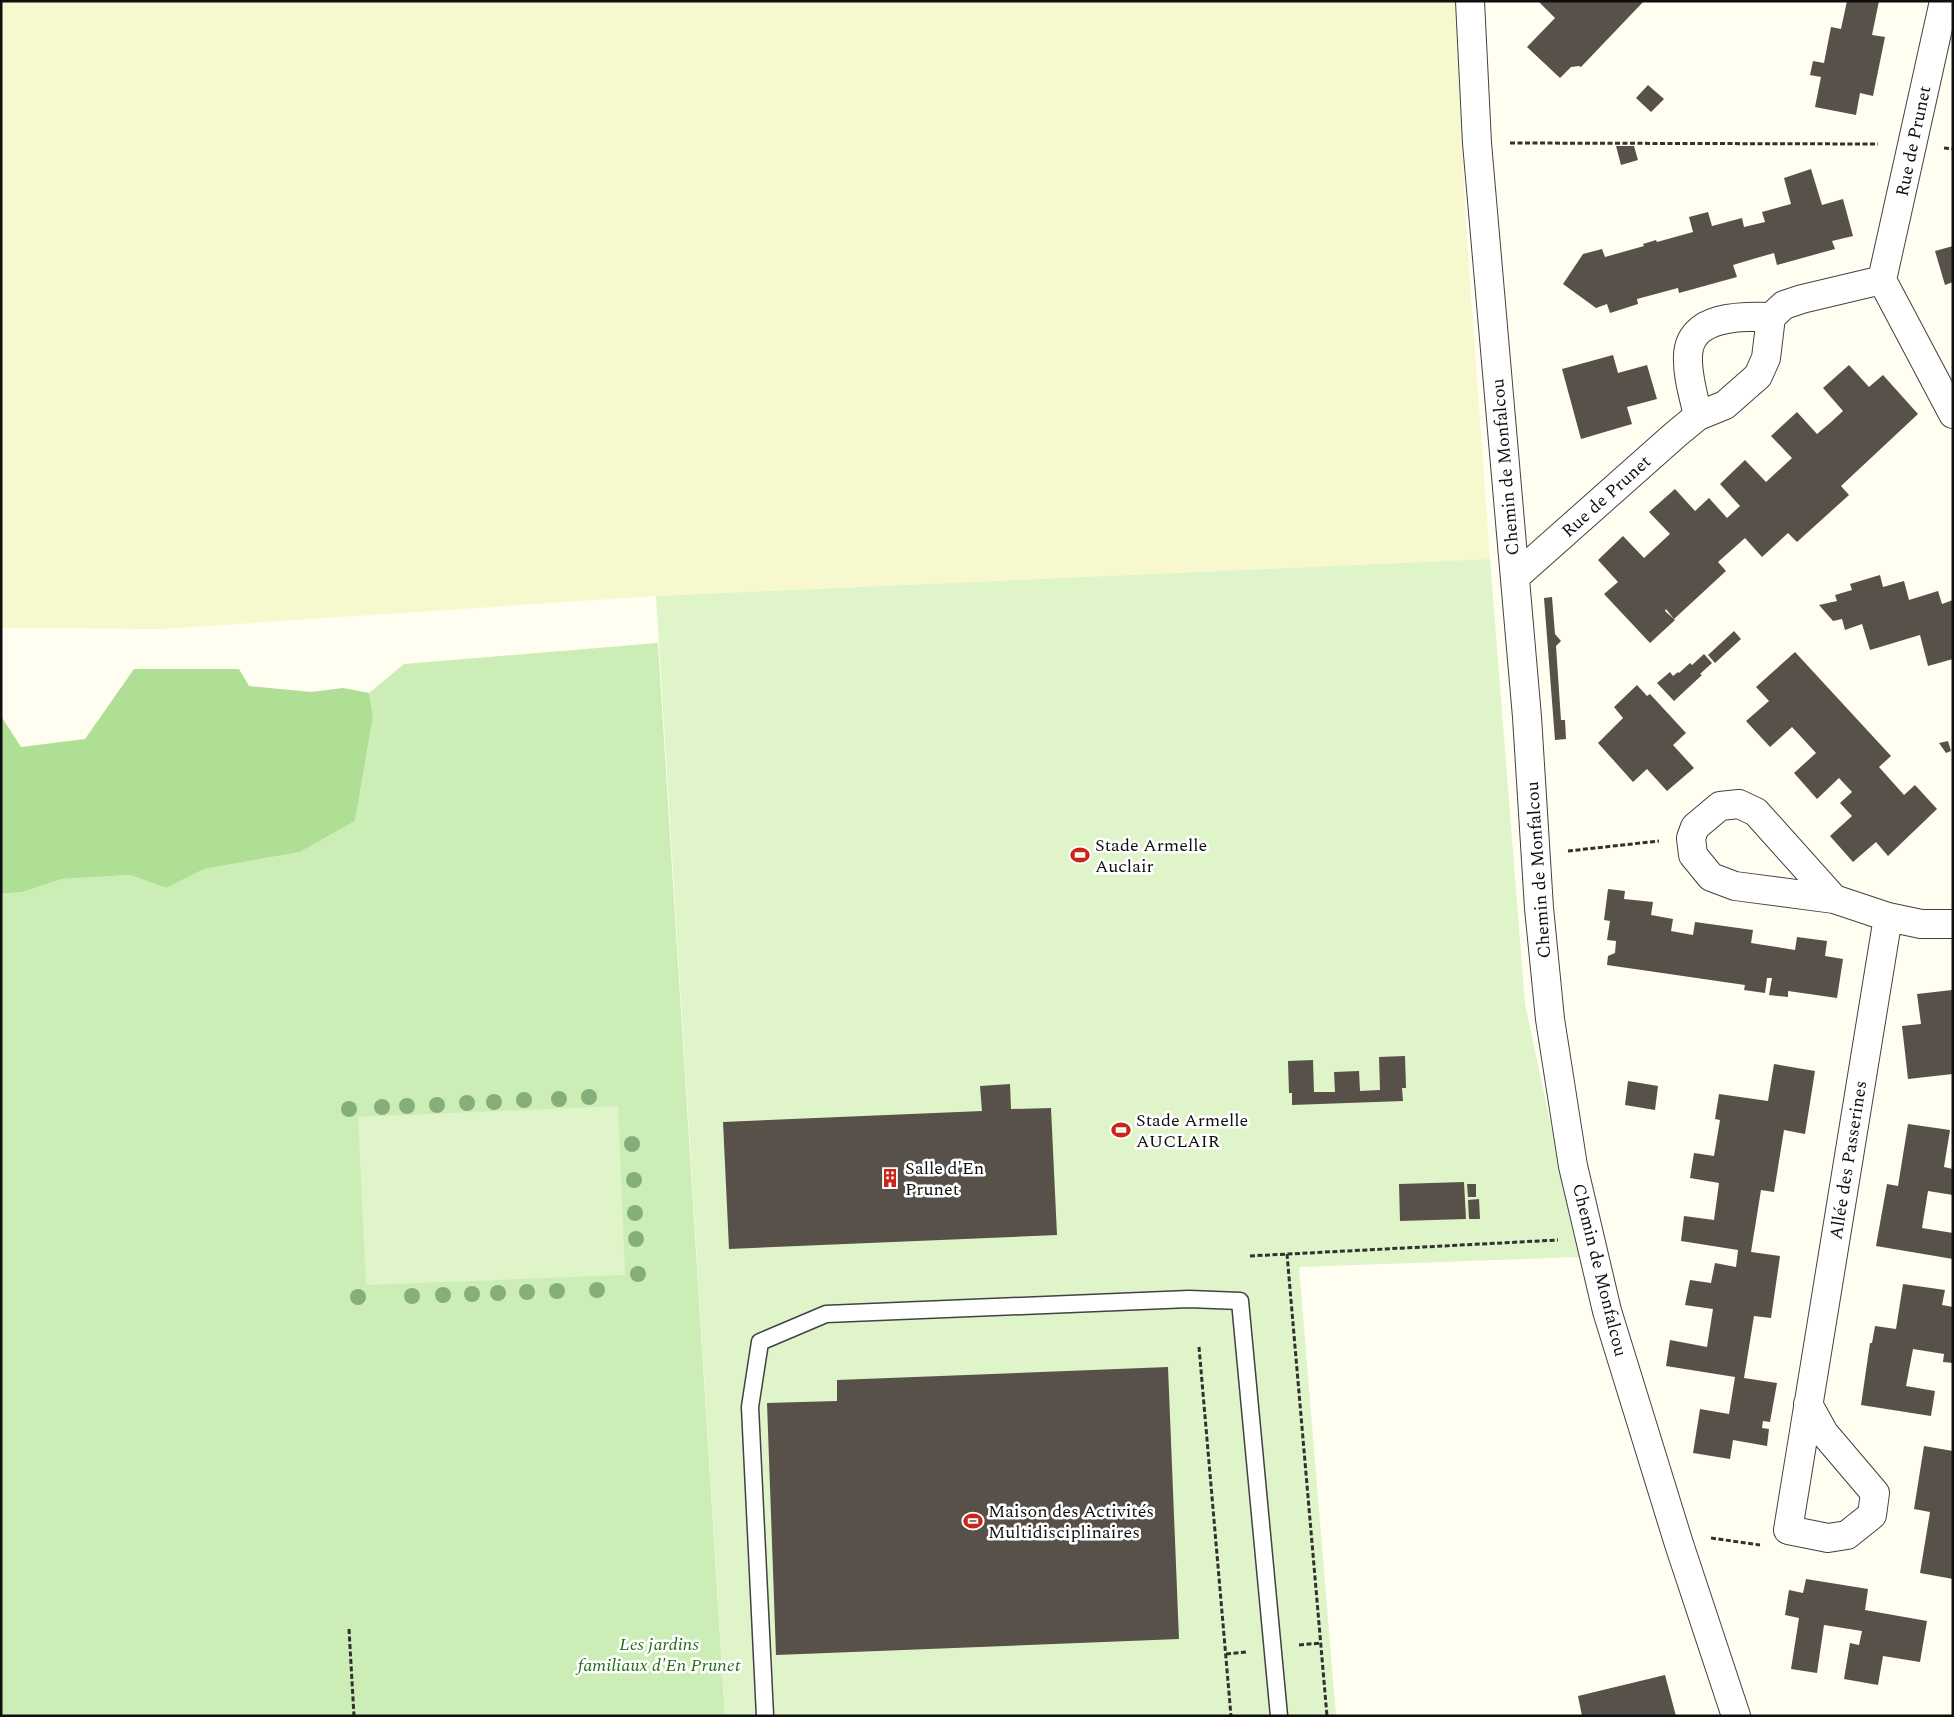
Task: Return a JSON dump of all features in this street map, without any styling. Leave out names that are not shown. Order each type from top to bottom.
[{"type":"street","name":"Chemin de Monfalcou","points":[[1470,1],[1477,143],[1515,577],[1550,1018],[1574,1166],[1588,1235],[1607,1311],[1736,1716]]},
{"type":"street","name":"Rue de Prunet","points":[[1882,280],[1944,1]]},
{"type":"street","points":[[1698,416],[1689,370],[1688,354],[1692,339],[1700,329],[1724,319],[1746,316],[1771,317],[1784,305],[1802,298],[1882,280],[1953,414]]},
{"type":"street","name":"Rue de Prunet","points":[[1515,577],[1698,416],[1725,405],[1758,376],[1766,358],[1771,317]]},
{"type":"street","points":[[1834,899],[1756,812],[1739,804],[1720,806],[1695,827],[1691,838],[1693,855],[1711,877],[1735,886],[1834,899],[1888,917],[1920,924],[1953,924]]},
{"type":"street","name":"Allée des Passerines","points":[[1788,1530],[1888,917]]},
{"type":"street","points":[[1788,1530],[1828,1538],[1847,1535],[1872,1515],[1875,1493],[1824,1433],[1808,1404]]},
{"type":"lane","points":[[765,1716],[750,1407],[760,1342],[826,1314],[1189,1299],[1240,1301],[1279,1716]]},
{"type":"path","points":[[1477,143],[1913,144],[1953,149]]},
{"type":"path","points":[[1536,855],[1691,838]]},
{"type":"path","points":[[1250,1256],[1566,1239],[1588,1235]]},
{"type":"path","points":[[1287,1254],[1327,1716]]},
{"type":"path","points":[[1199,1347],[1232,1716]]},
{"type":"path","points":[[1680,1544],[1706,1537],[1774,1548],[1788,1530]]},
{"type":"path","points":[[349,1629],[354,1716]]},
{"type":"green space","points":[[1,1],[1456,1],[1466,228],[1490,559],[656,596],[161,629],[1,628]]},
{"type":"green space","name":"Stade Armelle AUCLAIR","points":[[1490,559],[1525,1004],[1579,1257],[1299,1267],[1336,1716],[725,1716],[656,596]]},
{"type":"green space","name":"Les jardins familiaux d'En Prunet","points":[[658,643],[725,1716],[1,1716],[1,894],[22,892],[62,879],[130,875],[166,888],[204,869],[300,852],[355,821],[373,717],[369,693],[404,664]]},
{"type":"green space","points":[[134,669],[239,669],[249,686],[311,692],[343,688],[369,693],[373,717],[355,821],[300,852],[204,869],[166,888],[130,875],[62,879],[22,892],[1,894],[1,716],[21,747],[85,739]]},
{"type":"green space","points":[[618,1106],[625,1275],[366,1285],[358,1117]]},
{"type":"building","points":[[1538,1],[1644,1],[1581,67],[1571,67],[1560,78],[1527,47],[1555,18]]},
{"type":"building","points":[[1847,1],[1879,1],[1872,35],[1885,37],[1873,96],[1860,93],[1856,115],[1815,107],[1821,77],[1810,75],[1813,61],[1824,63],[1831,27],[1841,29]]},
{"type":"building","points":[[1648,85],[1664,99],[1651,112],[1636,98]]},
{"type":"building","points":[[1616,146],[1634,146],[1638,160],[1621,165]]},
{"type":"building","points":[[1811,169],[1822,205],[1843,199],[1853,236],[1832,241],[1835,249],[1777,265],[1774,253],[1733,265],[1737,277],[1679,293],[1678,288],[1637,299],[1638,304],[1610,313],[1607,304],[1596,308],[1563,284],[1583,254],[1602,249],[1605,257],[1644,246],[1643,244],[1656,240],[1657,242],[1693,232],[1689,217],[1708,212],[1712,226],[1742,218],[1744,227],[1765,222],[1762,212],[1791,204],[1784,178]]},
{"type":"building","points":[[1953,246],[1953,282],[1945,285],[1935,251]]},
{"type":"building","points":[[1613,355],[1618,373],[1647,365],[1657,399],[1627,407],[1632,424],[1581,439],[1562,369]]},
{"type":"building","points":[[1849,365],[1869,387],[1883,375],[1918,414],[1841,486],[1849,495],[1797,542],[1788,533],[1762,557],[1745,538],[1718,562],[1726,571],[1674,619],[1666,609],[1665,611],[1675,620],[1650,643],[1604,594],[1618,582],[1598,560],[1623,536],[1644,558],[1670,534],[1649,512],[1675,489],[1695,511],[1709,498],[1727,518],[1740,506],[1720,484],[1745,460],[1766,482],[1792,458],[1771,436],[1797,412],[1817,434],[1830,423],[1843,411],[1823,388]]},
{"type":"building","points":[[1880,575],[1883,587],[1904,581],[1909,600],[1938,591],[1942,604],[1953,600],[1953,659],[1928,666],[1920,635],[1870,650],[1862,624],[1845,630],[1842,619],[1833,621],[1819,605],[1837,601],[1835,595],[1852,590],[1850,584]]},
{"type":"building","points":[[1552,597],[1555,634],[1561,641],[1556,646],[1561,720],[1565,720],[1566,739],[1555,740],[1544,598]]},
{"type":"building","points":[[1734,631],[1741,639],[1715,663],[1708,655]]},
{"type":"building","points":[[1795,652],[1891,756],[1879,767],[1904,795],[1915,785],[1937,809],[1888,856],[1876,842],[1853,862],[1830,836],[1852,816],[1840,803],[1852,792],[1839,778],[1817,799],[1794,773],[1816,753],[1792,727],[1770,747],[1746,721],[1769,701],[1756,687]]},
{"type":"building","points":[[1704,654],[1712,663],[1674,701],[1657,683],[1670,672],[1673,676],[1690,663],[1692,665]]},
{"type":"building","points":[[1637,685],[1647,696],[1650,694],[1686,733],[1673,745],[1694,768],[1667,791],[1647,769],[1633,782],[1598,743],[1623,718],[1614,707]]},
{"type":"building","points":[[1948,741],[1951,751],[1946,753],[1939,743]]},
{"type":"building","points":[[1608,889],[1625,891],[1624,899],[1653,902],[1651,915],[1673,919],[1671,931],[1693,935],[1695,922],[1753,930],[1751,943],[1795,950],[1797,937],[1827,941],[1825,956],[1843,959],[1837,998],[1788,991],[1788,997],[1769,995],[1772,978],[1767,978],[1765,993],[1744,990],[1745,985],[1607,965],[1608,956],[1615,953],[1616,941],[1607,940],[1610,921],[1604,920]]},
{"type":"building","points":[[1952,990],[1953,1074],[1908,1079],[1902,1026],[1921,1024],[1917,994]]},
{"type":"building","points":[[1405,1056],[1406,1088],[1402,1088],[1403,1101],[1292,1105],[1292,1093],[1289,1093],[1288,1061],[1313,1060],[1314,1092],[1335,1092],[1334,1072],[1359,1071],[1360,1091],[1380,1090],[1379,1057]]},
{"type":"building","points":[[1774,1064],[1815,1071],[1805,1134],[1784,1130],[1774,1192],[1761,1190],[1751,1252],[1780,1256],[1771,1318],[1754,1316],[1744,1378],[1777,1383],[1770,1422],[1763,1421],[1762,1428],[1769,1429],[1767,1446],[1733,1440],[1730,1459],[1693,1453],[1700,1409],[1729,1414],[1735,1377],[1666,1366],[1670,1340],[1707,1347],[1713,1309],[1685,1305],[1690,1280],[1711,1283],[1715,1263],[1736,1267],[1738,1250],[1681,1241],[1684,1216],[1714,1220],[1719,1183],[1690,1178],[1694,1153],[1714,1156],[1720,1120],[1715,1119],[1719,1094],[1768,1101]]},
{"type":"building","points":[[1628,1081],[1658,1086],[1655,1110],[1625,1105]]},
{"type":"building","name":"Salle d'En Prunet","points":[[1010,1084],[1011,1109],[1051,1108],[1057,1235],[729,1249],[723,1122],[982,1111],[980,1086]]},
{"type":"building","points":[[1908,1124],[1950,1130],[1944,1167],[1953,1169],[1953,1195],[1928,1191],[1922,1228],[1953,1233],[1953,1259],[1876,1246],[1887,1184],[1898,1186]]},
{"type":"building","points":[[1464,1182],[1466,1219],[1400,1221],[1399,1184]]},
{"type":"building","points":[[1467,1184],[1476,1184],[1476,1197],[1468,1197]]},
{"type":"building","points":[[1479,1199],[1480,1219],[1469,1219],[1468,1200]]},
{"type":"building","points":[[1903,1284],[1945,1290],[1942,1305],[1953,1307],[1953,1363],[1943,1362],[1944,1354],[1913,1349],[1906,1386],[1935,1391],[1931,1416],[1861,1405],[1870,1343],[1872,1343],[1875,1326],[1896,1329]]},
{"type":"building","name":"Maison des Activités Multidisciplinaires","points":[[1168,1367],[1179,1639],[776,1655],[767,1403],[837,1401],[837,1380]]},
{"type":"building","points":[[1924,1446],[1953,1451],[1953,1579],[1920,1573],[1930,1512],[1914,1509]]},
{"type":"building","points":[[1806,1579],[1868,1589],[1865,1610],[1927,1621],[1920,1662],[1883,1656],[1878,1685],[1844,1679],[1850,1643],[1859,1645],[1862,1631],[1824,1625],[1817,1673],[1791,1669],[1799,1618],[1785,1615],[1789,1590],[1803,1593]]},
{"type":"building","points":[[1665,1675],[1676,1716],[1582,1716],[1578,1696]]},
{"type":"place","name":"Stade Armelle Auclair","points":[[1080,855]]},
{"type":"place","name":"Stade Armelle AUCLAIR","points":[[1121,1130]]},
{"type":"place","name":"Salle d'En Prunet","points":[[890,1178]]},
{"type":"place","name":"Maison des Activités Multidisciplinaires","points":[[973,1521]]}]
